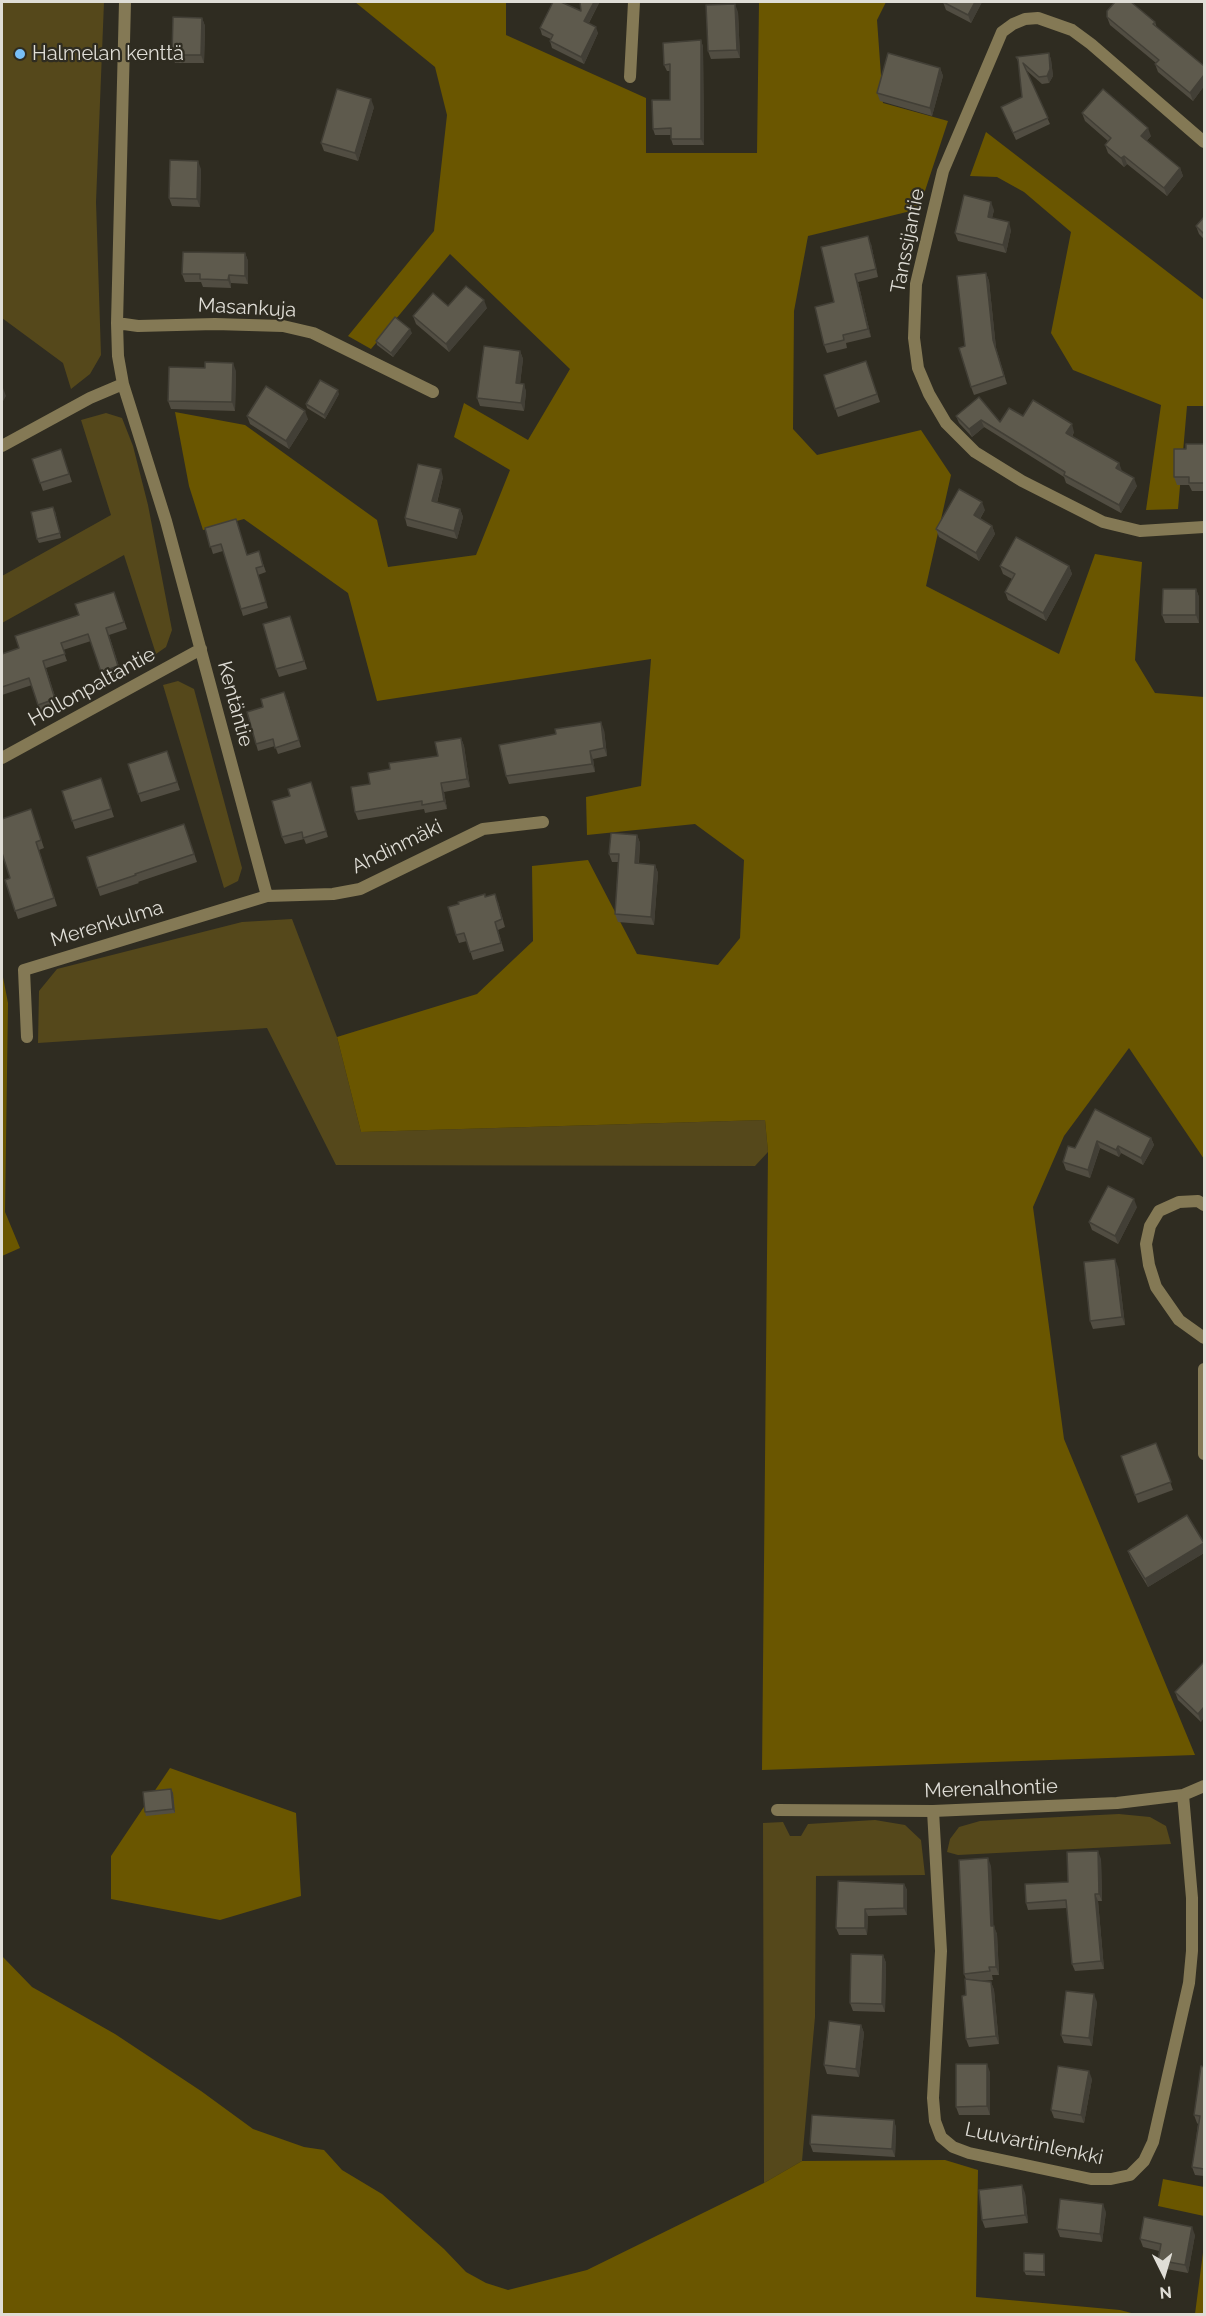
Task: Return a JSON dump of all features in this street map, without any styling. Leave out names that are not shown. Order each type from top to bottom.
[{"type":"street","points":[[2,446],[90,398],[123,384],[118,356],[117,323],[125,2]]},
{"type":"street","points":[[630,77],[634,2]]},
{"type":"street","name":"Tanssijantie","points":[[1204,142],[1072,30],[1038,18],[1025,19],[1013,24],[1002,32],[943,171],[916,284],[914,338],[918,368],[929,394],[946,423],[975,452],[1022,482],[1103,522],[1140,531],[1204,527]]},
{"type":"street","name":"Masankuja","points":[[117,323],[138,326],[215,324],[283,326],[313,333],[433,392]]},
{"type":"street","name":"Kentäntie","points":[[123,384],[166,521],[267,896]]},
{"type":"street","name":"Hollonpaltantie","points":[[2,758],[201,649]]},
{"type":"street","name":"Ahdinmäki","points":[[267,896],[333,894],[360,889],[483,829],[543,822]]},
{"type":"street","name":"Merenkulma","points":[[27,1038],[24,970],[267,896]]},
{"type":"street","points":[[1204,1205],[1198,1201],[1179,1202],[1159,1211],[1150,1226],[1146,1244],[1149,1265],[1156,1287],[1179,1320],[1204,1338]]},
{"type":"street","points":[[1204,1369],[1204,1454]]},
{"type":"street","name":"Merenalhontie","points":[[777,1810],[933,1811],[1117,1803],[1183,1795],[1204,1786]]},
{"type":"street","name":"Luuvartinlenkki","points":[[933,1811],[941,1951],[933,2098],[935,2121],[941,2137],[953,2147],[969,2153],[1091,2179],[1111,2179],[1130,2175],[1144,2161],[1153,2142],[1189,1983],[1192,1951],[1192,1898],[1183,1795]]},
{"type":"shaded area","points":[[2,2],[104,2],[96,202],[101,355],[90,374],[71,389],[63,363],[2,318]]},
{"type":"shaded area","points":[[355,2],[506,2],[506,35],[646,98],[646,153],[757,153],[759,2],[886,2],[877,20],[883,103],[948,121],[919,209],[808,236],[794,311],[793,429],[817,455],[921,430],[951,475],[926,586],[1059,654],[1095,554],[1142,562],[1135,660],[1155,693],[1204,697],[1204,1159],[1129,1048],[1064,1136],[1033,1207],[1064,1439],[1195,1755],[762,1770],[768,1152],[765,1120],[361,1132],[337,1037],[477,994],[533,941],[532,866],[588,860],[637,954],[718,965],[740,938],[744,860],[695,824],[587,835],[586,797],[641,786],[651,659],[377,701],[348,593],[244,519],[203,530],[189,486],[175,412],[245,425],[377,520],[388,567],[476,555],[510,470],[454,437],[464,403],[528,440],[570,369],[450,254],[371,349],[348,336],[434,231],[447,115],[435,67]]},
{"type":"shaded area","points":[[986,132],[1204,300],[1204,406],[1187,406],[1178,509],[1146,510],[1161,405],[1073,370],[1051,333],[1071,232],[1024,192],[997,177],[970,176]]},
{"type":"shaded area","points":[[106,413],[122,418],[133,446],[148,505],[172,630],[166,647],[156,654],[124,555],[2,623],[2,576],[111,515],[81,420]]},
{"type":"shaded area","points":[[178,681],[194,689],[242,868],[238,881],[224,888],[163,685]]},
{"type":"shaded area","points":[[292,919],[337,1037],[361,1132],[765,1120],[768,1152],[755,1166],[336,1165],[267,1028],[38,1043],[39,991],[57,969],[242,922]]},
{"type":"shaded area","points":[[2,972],[8,1003],[5,1212],[20,1248],[2,1256]]},
{"type":"shaded area","points":[[170,1768],[296,1813],[301,1896],[220,1920],[111,1899],[111,1856]]},
{"type":"shaded area","points":[[1119,1814],[1150,1817],[1166,1826],[1171,1844],[958,1855],[947,1852],[950,1839],[959,1827],[980,1821]]},
{"type":"shaded area","points":[[875,1820],[905,1825],[921,1840],[925,1875],[816,1876],[815,2017],[802,2161],[764,2183],[763,1823],[783,1822],[790,1836],[801,1836],[808,1824]]},
{"type":"shaded area","points":[[2,1956],[32,1987],[115,2034],[201,2091],[253,2129],[304,2147],[324,2150],[342,2170],[382,2194],[444,2249],[466,2272],[486,2283],[508,2290],[587,2270],[764,2183],[802,2161],[945,2160],[978,2170],[976,2297],[1120,2310],[1135,2314],[2,2314]]},
{"type":"shaded area","points":[[1163,2179],[1204,2187],[1204,2216],[1158,2206]]},
{"type":"shaded area","points":[[1204,2245],[1204,2314],[1195,2314]]},
{"type":"building","points":[[553,2],[561,2],[581,11],[580,2],[594,2],[584,21],[596,27],[581,57],[550,41],[553,35],[540,28]]},
{"type":"building","points":[[943,2],[975,2],[968,15]]},
{"type":"building","points":[[1115,2],[1131,2],[1155,22],[1153,24],[1204,66],[1204,75],[1190,93],[1155,64],[1159,60],[1107,17],[1107,11]]},
{"type":"building","points":[[735,4],[737,50],[708,51],[706,5]]},
{"type":"building","points":[[173,17],[202,18],[201,55],[172,55]]},
{"type":"building","points":[[701,40],[701,139],[671,139],[671,128],[653,129],[652,100],[670,100],[670,64],[664,65],[663,43]]},
{"type":"building","points":[[888,53],[940,68],[930,108],[877,93]]},
{"type":"building","points":[[1049,53],[1050,69],[1047,76],[1039,77],[1023,63],[1048,118],[1013,133],[1001,107],[1022,97],[1016,57]]},
{"type":"building","points":[[337,89],[371,99],[355,153],[321,143]]},
{"type":"building","points":[[1103,89],[1148,128],[1141,136],[1180,168],[1164,188],[1124,156],[1121,158],[1105,145],[1111,138],[1082,113]]},
{"type":"building","points":[[170,160],[198,161],[197,199],[169,198]]},
{"type":"building","points":[[964,195],[991,202],[988,217],[1009,222],[1003,245],[955,233]]},
{"type":"building","points":[[1204,217],[1204,234],[1196,226]]},
{"type":"building","points":[[868,236],[876,269],[855,274],[868,329],[843,335],[844,340],[824,345],[815,307],[834,302],[821,247]]},
{"type":"building","points":[[183,252],[245,253],[245,276],[229,275],[228,280],[200,279],[200,274],[182,274]]},
{"type":"building","points":[[986,273],[993,340],[1004,376],[971,387],[959,348],[965,346],[957,276]]},
{"type":"building","points":[[466,286],[484,300],[446,344],[413,316],[433,293],[448,306]]},
{"type":"building","points":[[395,317],[410,329],[391,353],[376,341]]},
{"type":"building","points":[[484,346],[520,351],[516,383],[524,384],[521,403],[477,398]]},
{"type":"building","points":[[866,361],[877,394],[835,409],[824,375]]},
{"type":"building","points":[[205,362],[233,363],[232,402],[168,401],[169,367],[205,368]]},
{"type":"building","points":[[320,380],[338,390],[324,415],[306,404]]},
{"type":"building","points":[[266,386],[305,411],[286,441],[247,416]]},
{"type":"building","points":[[979,397],[1000,422],[1009,408],[1023,416],[1033,400],[1072,424],[1066,433],[1119,463],[1116,468],[1134,478],[1119,505],[1064,475],[1065,472],[981,420],[969,429],[956,416]]},
{"type":"building","points":[[1186,444],[1204,444],[1204,483],[1189,483],[1189,477],[1174,477],[1174,449],[1186,449]]},
{"type":"building","points":[[61,449],[69,474],[40,483],[32,459]]},
{"type":"building","points":[[418,464],[441,469],[432,501],[460,509],[454,531],[405,518]]},
{"type":"building","points":[[959,489],[982,502],[974,515],[992,526],[976,553],[936,529]]},
{"type":"building","points":[[53,507],[60,533],[37,539],[31,512]]},
{"type":"building","points":[[236,519],[247,555],[259,551],[263,566],[256,568],[266,602],[241,609],[221,544],[210,547],[205,528]]},
{"type":"building","points":[[1016,537],[1069,566],[1043,613],[1005,592],[1015,574],[1000,566]]},
{"type":"building","points":[[1163,589],[1196,589],[1196,615],[1162,615]]},
{"type":"building","points":[[114,592],[124,622],[106,628],[118,666],[101,672],[88,634],[61,643],[65,654],[43,661],[55,699],[38,705],[29,678],[2,687],[2,654],[19,648],[15,636],[79,615],[75,604]]},
{"type":"building","points":[[290,616],[304,661],[276,669],[263,624]]},
{"type":"building","points":[[284,692],[299,740],[275,748],[273,739],[256,744],[247,712],[263,707],[261,699]]},
{"type":"building","points":[[601,722],[604,748],[590,751],[592,764],[506,776],[499,745],[556,734],[555,729]]},
{"type":"building","points":[[461,738],[467,779],[441,783],[444,801],[422,805],[422,801],[355,812],[351,787],[370,784],[368,773],[390,769],[389,763],[438,756],[435,742]]},
{"type":"building","points":[[167,751],[177,782],[138,794],[128,764]]},
{"type":"building","points":[[101,778],[111,809],[72,821],[62,791]]},
{"type":"building","points":[[311,782],[326,831],[303,838],[302,832],[282,837],[272,801],[290,796],[288,789]]},
{"type":"building","points":[[31,809],[41,840],[36,842],[54,898],[15,911],[5,880],[10,878],[2,853],[2,819]]},
{"type":"building","points":[[184,824],[194,854],[97,888],[87,857]]},
{"type":"building","points":[[611,833],[637,835],[635,863],[655,865],[651,917],[615,914],[619,854],[609,854]]},
{"type":"building","points":[[485,894],[485,897],[495,894],[502,919],[495,922],[501,943],[470,952],[464,933],[456,935],[448,907]]},
{"type":"building","points":[[1095,1109],[1151,1138],[1141,1158],[1118,1146],[1116,1150],[1097,1141],[1088,1170],[1063,1162],[1068,1146],[1075,1148]]},
{"type":"building","points":[[1108,1186],[1134,1199],[1115,1236],[1089,1222]]},
{"type":"building","points":[[1115,1259],[1122,1317],[1090,1321],[1084,1262]]},
{"type":"building","points":[[1156,1443],[1171,1482],[1135,1495],[1121,1456]]},
{"type":"building","points":[[1187,1515],[1204,1543],[1145,1579],[1128,1551]]},
{"type":"building","points":[[1204,1662],[1204,1707],[1198,1714],[1175,1692]]},
{"type":"building","points":[[171,1789],[173,1809],[145,1812],[143,1792]]},
{"type":"building","points":[[1098,1851],[1099,1894],[1095,1894],[1101,1961],[1072,1964],[1066,1900],[1026,1903],[1025,1884],[1068,1882],[1067,1852]]},
{"type":"building","points":[[988,1858],[991,1926],[994,1926],[996,1967],[989,1967],[990,1971],[964,1974],[959,1860]]},
{"type":"building","points":[[838,1881],[904,1884],[904,1908],[865,1909],[865,1928],[836,1928]]},
{"type":"building","points":[[851,1954],[883,1955],[882,2004],[850,2003]]},
{"type":"building","points":[[965,1979],[991,1982],[996,2036],[966,2039],[962,1996],[966,1995]]},
{"type":"building","points":[[1066,1991],[1094,1994],[1089,2038],[1061,2035]]},
{"type":"building","points":[[829,2021],[861,2025],[856,2069],[824,2065]]},
{"type":"building","points":[[956,2064],[987,2064],[987,2106],[956,2107]]},
{"type":"building","points":[[1058,2066],[1089,2071],[1081,2115],[1051,2110]]},
{"type":"building","points":[[1201,2066],[1204,2067],[1204,2169],[1192,2167],[1200,2116],[1194,2115]]},
{"type":"building","points":[[812,2115],[894,2120],[892,2149],[810,2144]]},
{"type":"building","points":[[1022,2185],[1025,2215],[982,2220],[979,2190]]},
{"type":"building","points":[[1060,2199],[1103,2204],[1100,2234],[1057,2229]]},
{"type":"building","points":[[1144,2217],[1192,2227],[1185,2265],[1158,2260],[1161,2244],[1140,2239]]},
{"type":"building","points":[[1024,2253],[1044,2254],[1044,2272],[1024,2271]]},
{"type":"place","name":"Halmelan kenttä","points":[[20,54]]}]
